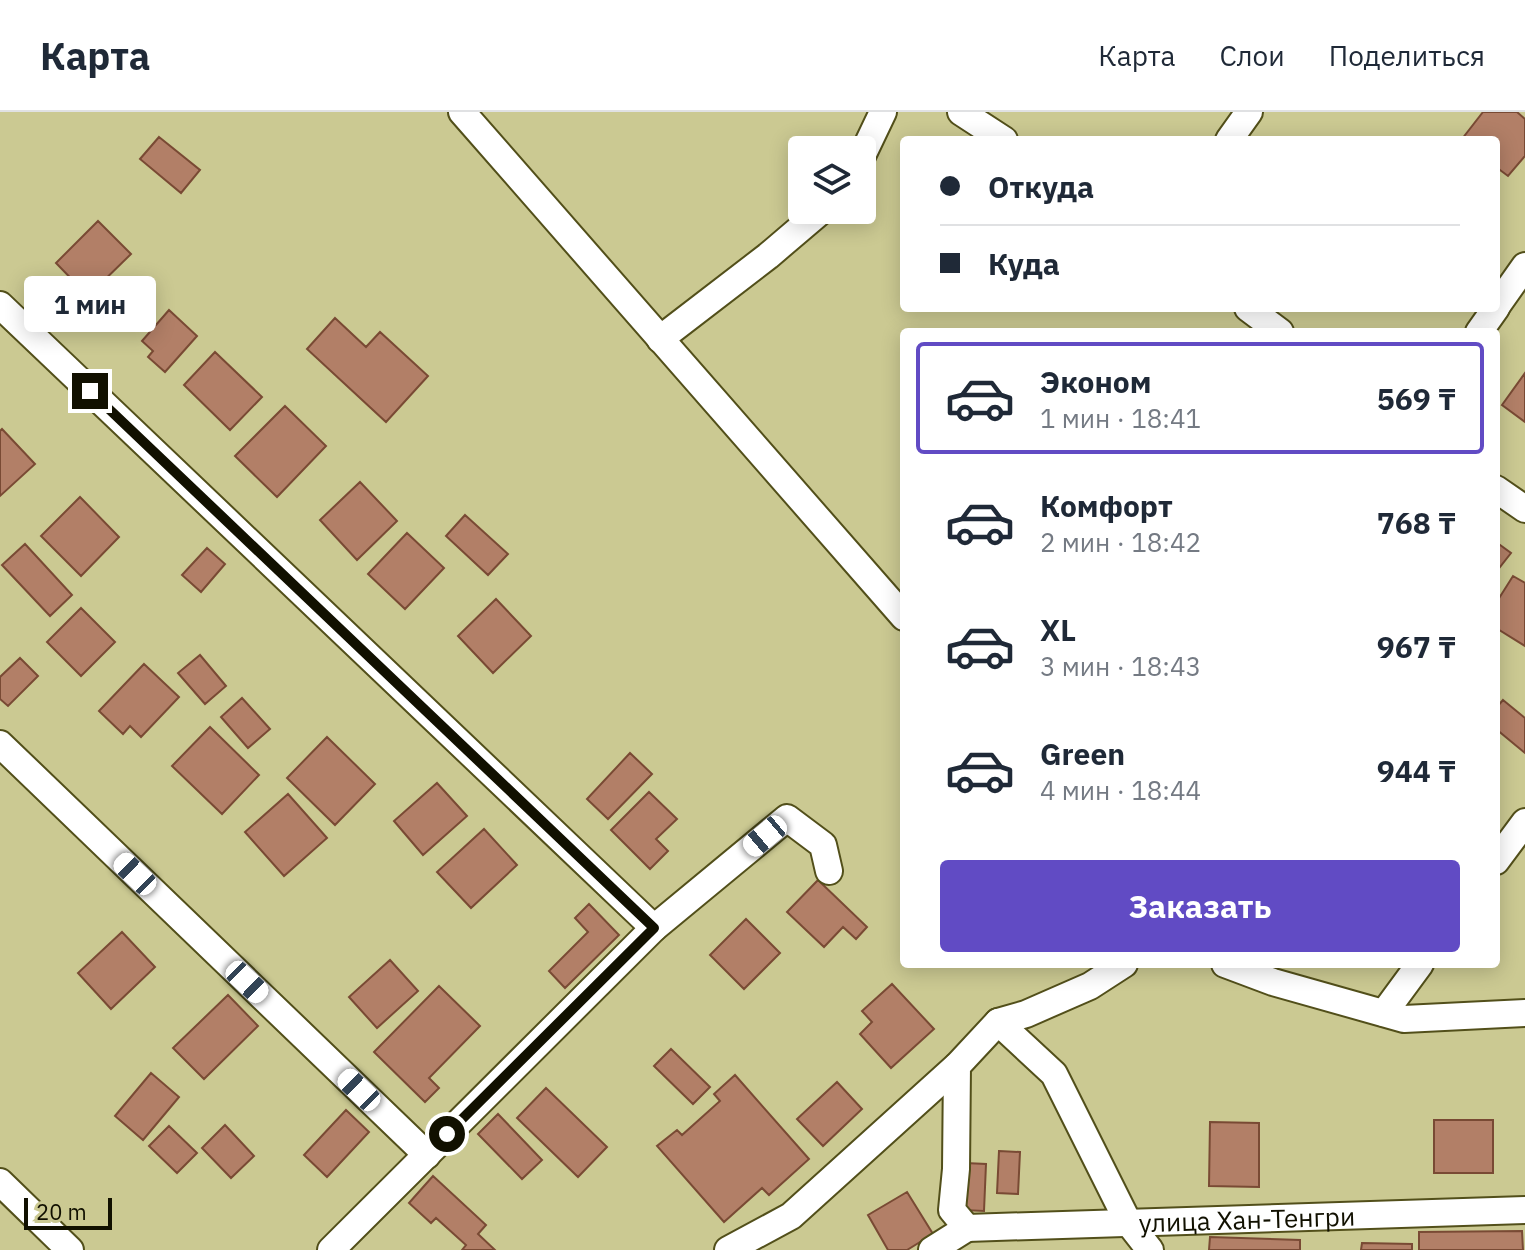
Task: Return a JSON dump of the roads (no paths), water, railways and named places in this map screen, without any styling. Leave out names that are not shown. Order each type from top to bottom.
[{"type":"street","points":[[462,112],[900,612]]},
{"type":"street","points":[[872,136],[883,112]]},
{"type":"street","points":[[961,112],[998,136]]},
{"type":"street","points":[[1232,136],[1249,112]]},
{"type":"street","points":[[660,339],[806,224]]},
{"type":"street","points":[[1500,302],[1525,266]]},
{"type":"street","points":[[0,305],[654,928]]},
{"type":"street","points":[[1253,312],[1275,328]]},
{"type":"street","points":[[1500,492],[1525,509]]},
{"type":"street","points":[[0,744],[427,1155]]},
{"type":"street","points":[[331,1250],[654,928],[787,818],[823,845],[829,871]]},
{"type":"street","points":[[1500,856],[1525,822]]},
{"type":"street","points":[[728,1250],[791,1216],[957,1066],[998,1022],[1026,1014],[1090,986],[1118,968]]},
{"type":"street","points":[[1236,968],[1273,982],[1404,1019],[1525,1013]]},
{"type":"street","points":[[1384,1013],[1417,968]]},
{"type":"street","points":[[998,1022],[1054,1074],[1128,1222],[1150,1250]]},
{"type":"street","points":[[932,1250],[967,1228],[952,1210],[956,1169],[957,1066]]},
{"type":"street","points":[[0,1182],[70,1250]]},
{"type":"street","name":"улица Хан-Тенгри","points":[[967,1228],[1525,1210]]}]
